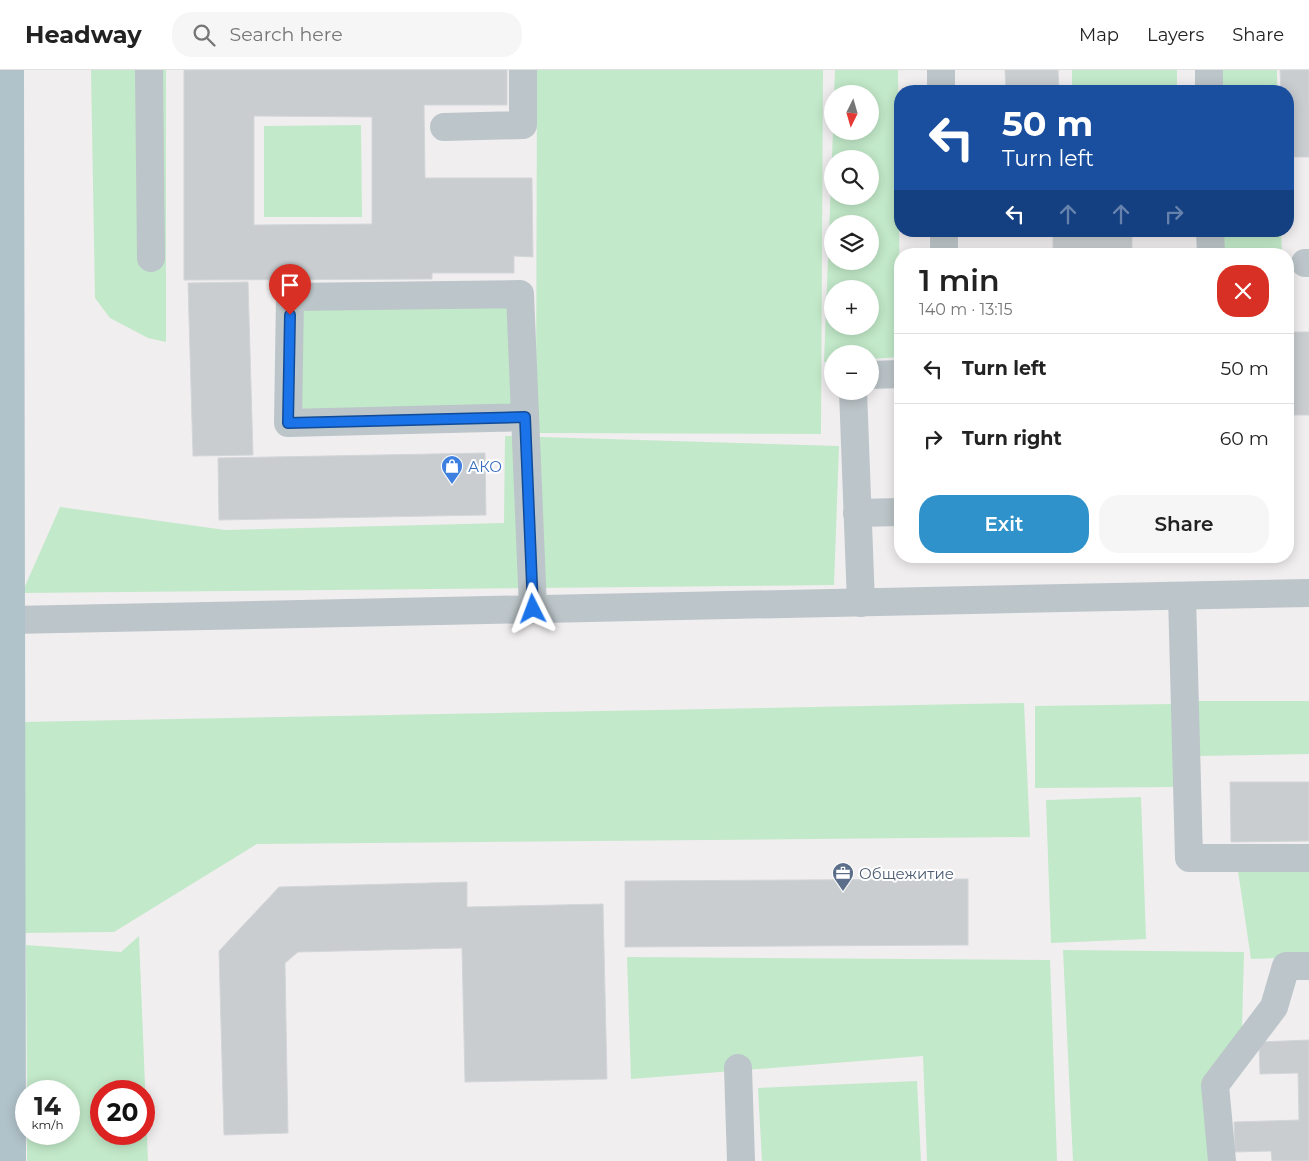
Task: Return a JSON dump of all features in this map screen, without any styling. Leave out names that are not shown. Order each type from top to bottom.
[{"type":"main road","points":[[10,70],[5,164],[5,507],[11,620],[12,1161]]},
{"type":"street","points":[[149,70],[151,258]]},
{"type":"street","points":[[444,127],[523,126],[522,70]]},
{"type":"street","points":[[941,70],[941,85]]},
{"type":"street","points":[[1209,70],[1209,85]]},
{"type":"street","points":[[525,417],[288,423],[290,297],[520,294],[533,609]]},
{"type":"street","points":[[879,375],[894,374]]},
{"type":"street","points":[[853,400],[860,603]]},
{"type":"street","points":[[857,513],[894,512]]},
{"type":"street","points":[[11,620],[1309,594]]},
{"type":"street","points":[[1182,596],[1189,858],[1309,858]]},
{"type":"street","points":[[1222,1161],[1214,1085],[1274,1007],[1286,966],[1309,966]]},
{"type":"street","points":[[738,1068],[741,1161]]},
{"type":"green space","points":[[91,70],[166,70],[166,342],[148,338],[110,318],[95,298]]},
{"type":"green space","points":[[537,70],[823,70],[821,434],[536,433]]},
{"type":"green space","points":[[835,70],[898,70],[898,85],[894,85],[894,237],[899,237],[899,248],[894,248],[894,357],[879,358],[879,345],[825,345],[825,335],[879,335],[879,280],[827,280],[828,270],[879,270],[879,215],[830,215],[830,205],[879,205],[879,150],[832,150],[833,140],[879,140],[879,85],[834,85]]},
{"type":"green space","points":[[1072,70],[1177,70],[1177,85],[1072,85]]},
{"type":"green space","points":[[1218,70],[1277,70],[1277,85],[1219,85]]},
{"type":"green space","points":[[361,125],[362,217],[264,217],[264,126]]},
{"type":"green space","points":[[1222,237],[1281,237],[1282,248],[1223,248]]},
{"type":"green space","points":[[510,303],[514,418],[297,421],[293,305]]},
{"type":"green space","points":[[505,436],[839,446],[834,585],[22,593],[60,507],[225,530],[504,523]]},
{"type":"green space","points":[[1198,701],[1309,701],[1309,754],[1196,756]]},
{"type":"green space","points":[[1024,703],[1030,837],[257,844],[114,932],[22,933],[22,722]]},
{"type":"green space","points":[[1174,704],[1175,787],[1035,788],[1035,706]]},
{"type":"green space","points":[[1141,797],[1146,939],[1051,943],[1046,800]]},
{"type":"green space","points":[[1238,871],[1309,871],[1309,957],[1251,959]]},
{"type":"green space","points":[[139,936],[145,1080],[90,1080],[90,1145],[147,1145],[148,1161],[27,1161],[27,1145],[80,1145],[80,1080],[27,1080],[26,945],[121,952]]},
{"type":"green space","points":[[1063,950],[1244,952],[1242,1030],[1212,1161],[1073,1161]]},
{"type":"green space","points":[[627,957],[1050,960],[1057,1161],[927,1161],[923,1056],[631,1079]]},
{"type":"green space","points":[[917,1081],[921,1161],[762,1161],[758,1088]]},
{"type":"building","points":[[184,70],[507,70],[507,105],[424,105],[425,178],[532,178],[533,257],[514,256],[514,273],[432,273],[432,279],[184,280]],"holes":[[[254,116],[372,117],[372,224],[254,225]]]},
{"type":"building","points":[[1005,70],[1058,70],[1059,85],[1006,85]]},
{"type":"building","points":[[1280,70],[1309,70],[1309,157],[1294,157],[1294,85],[1281,85]]},
{"type":"building","points":[[1053,237],[1132,237],[1132,248],[1053,248]]},
{"type":"building","points":[[248,282],[253,455],[193,456],[188,283]]},
{"type":"building","points":[[1294,332],[1309,332],[1309,415],[1294,415]]},
{"type":"building","points":[[485,453],[486,515],[219,520],[218,458]]},
{"type":"building","points":[[1230,782],[1309,782],[1309,841],[1231,842]]},
{"type":"building","points":[[968,879],[968,945],[625,947],[625,881]]},
{"type":"building","points":[[467,882],[467,907],[603,904],[607,1079],[465,1082],[462,948],[298,952],[285,963],[288,1133],[224,1135],[219,951],[279,887]]},
{"type":"building","points":[[1309,1040],[1309,1161],[1272,1161],[1271,1151],[1235,1152],[1234,1122],[1299,1120],[1298,1073],[1260,1074],[1259,1042]]},
{"type":"place","name":"АКО","points":[[452,485]]},
{"type":"place","name":"Общежитие","points":[[843,892]]},
{"type":"route","points":[[290,315],[288,423],[525,417],[533,609]]}]
